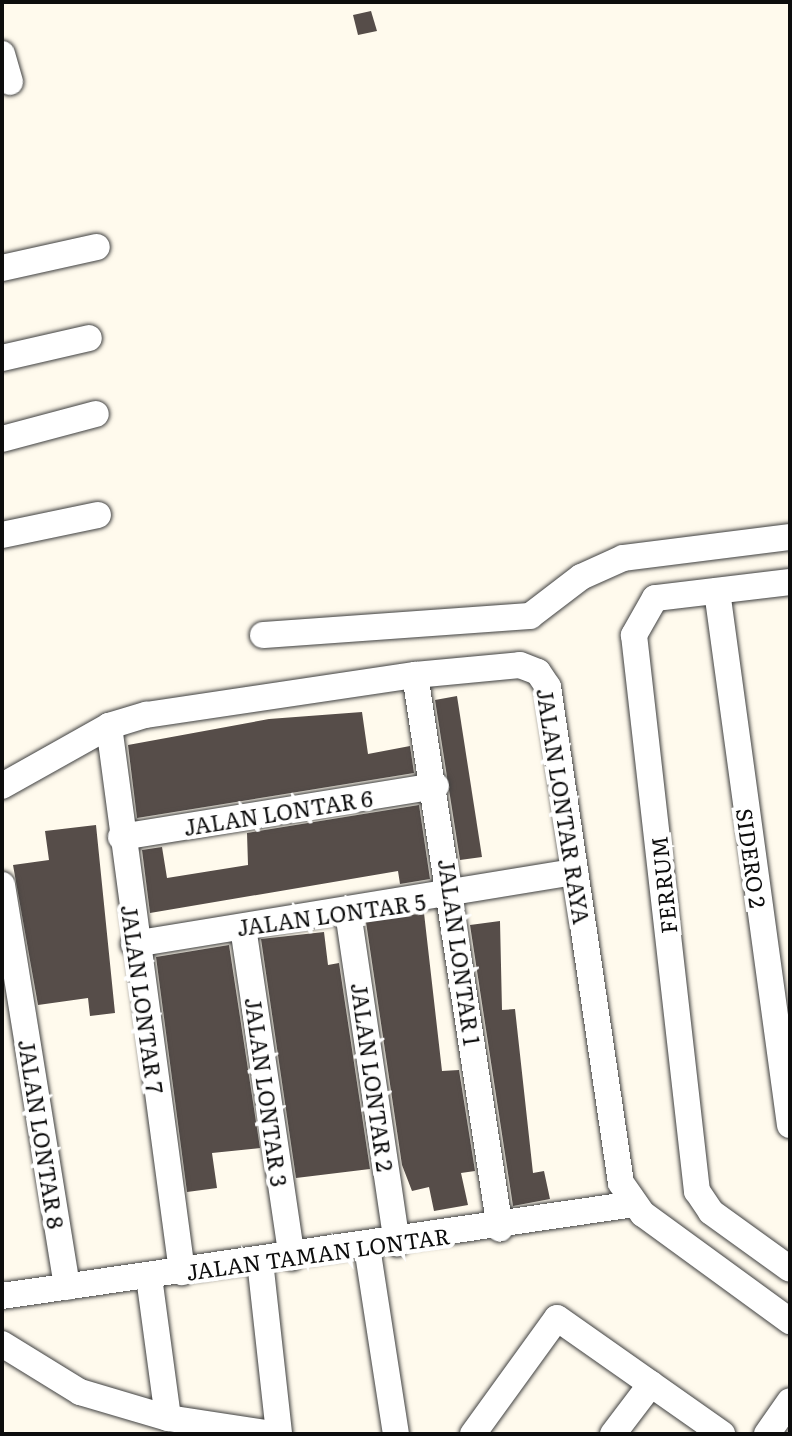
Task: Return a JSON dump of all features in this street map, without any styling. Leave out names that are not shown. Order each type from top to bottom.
[{"type":"street","points":[[2,54],[10,82]]},
{"type":"street","points":[[2,268],[97,247]]},
{"type":"street","points":[[2,358],[89,338]]},
{"type":"street","points":[[2,439],[96,414]]},
{"type":"street","points":[[2,535],[98,515]]},
{"type":"street","points":[[263,635],[530,616],[581,577],[623,558],[790,537]]},
{"type":"street","name":"FERRUM","points":[[790,582],[655,598],[634,635],[697,1191],[711,1212],[790,1269]]},
{"type":"street","name":"SIDERO 2","points":[[717,591],[790,1125]]},
{"type":"street","name":"JALAN LONTAR RAYA","points":[[2,786],[109,726],[415,675],[520,665],[545,679],[616,1163],[634,1204],[790,1321]]},
{"type":"street","name":"JALAN LONTAR 1","points":[[415,675],[436,786],[500,1229]]},
{"type":"street","name":"JALAN LONTAR 7","points":[[109,726],[134,944],[182,1272]]},
{"type":"street","name":"JALAN LONTAR 6","points":[[121,837],[436,786]]},
{"type":"street","name":"JALAN LONTAR 5","points":[[134,944],[452,896],[575,872]]},
{"type":"street","name":"JALAN LONTAR 8","points":[[2,885],[67,1287]]},
{"type":"street","name":"JALAN LONTAR 2","points":[[348,912],[397,1243]]},
{"type":"street","name":"JALAN LONTAR 3","points":[[243,927],[292,1257]]},
{"type":"street","name":"JALAN TAMAN LONTAR","points":[[2,1296],[500,1229],[634,1204]]},
{"type":"street","points":[[367,1247],[396,1434]]},
{"type":"street","points":[[260,1261],[279,1434]]},
{"type":"street","points":[[149,1277],[168,1418]]},
{"type":"street","points":[[473,1434],[557,1318],[722,1434]]},
{"type":"street","points":[[2,1344],[62,1385],[168,1418],[273,1434]]},
{"type":"street","points":[[613,1434],[651,1384]]},
{"type":"street","points":[[767,1434],[790,1401]]},
{"type":"building","points":[[371,11],[377,31],[358,35],[353,15]]},
{"type":"building","points":[[457,696],[482,857],[460,860],[435,700]]},
{"type":"building","points":[[362,712],[368,754],[410,746],[414,773],[137,818],[128,745],[269,719]]},
{"type":"building","points":[[419,805],[430,879],[400,884],[398,871],[150,913],[142,850],[162,847],[167,878],[248,865],[247,833]]},
{"type":"building","points":[[96,825],[115,1013],[90,1016],[88,998],[38,1005],[13,865],[49,860],[45,831]]},
{"type":"building","points":[[424,913],[442,1071],[459,1070],[475,1171],[461,1173],[468,1205],[434,1211],[429,1187],[412,1191],[402,1165],[366,922]]},
{"type":"building","points":[[500,921],[502,1010],[515,1009],[533,1173],[544,1171],[550,1199],[513,1206],[470,925]]},
{"type":"building","points":[[324,932],[328,965],[339,963],[370,1169],[296,1178],[261,939]]},
{"type":"building","points":[[229,945],[260,1148],[212,1153],[217,1188],[187,1192],[156,957]]}]
